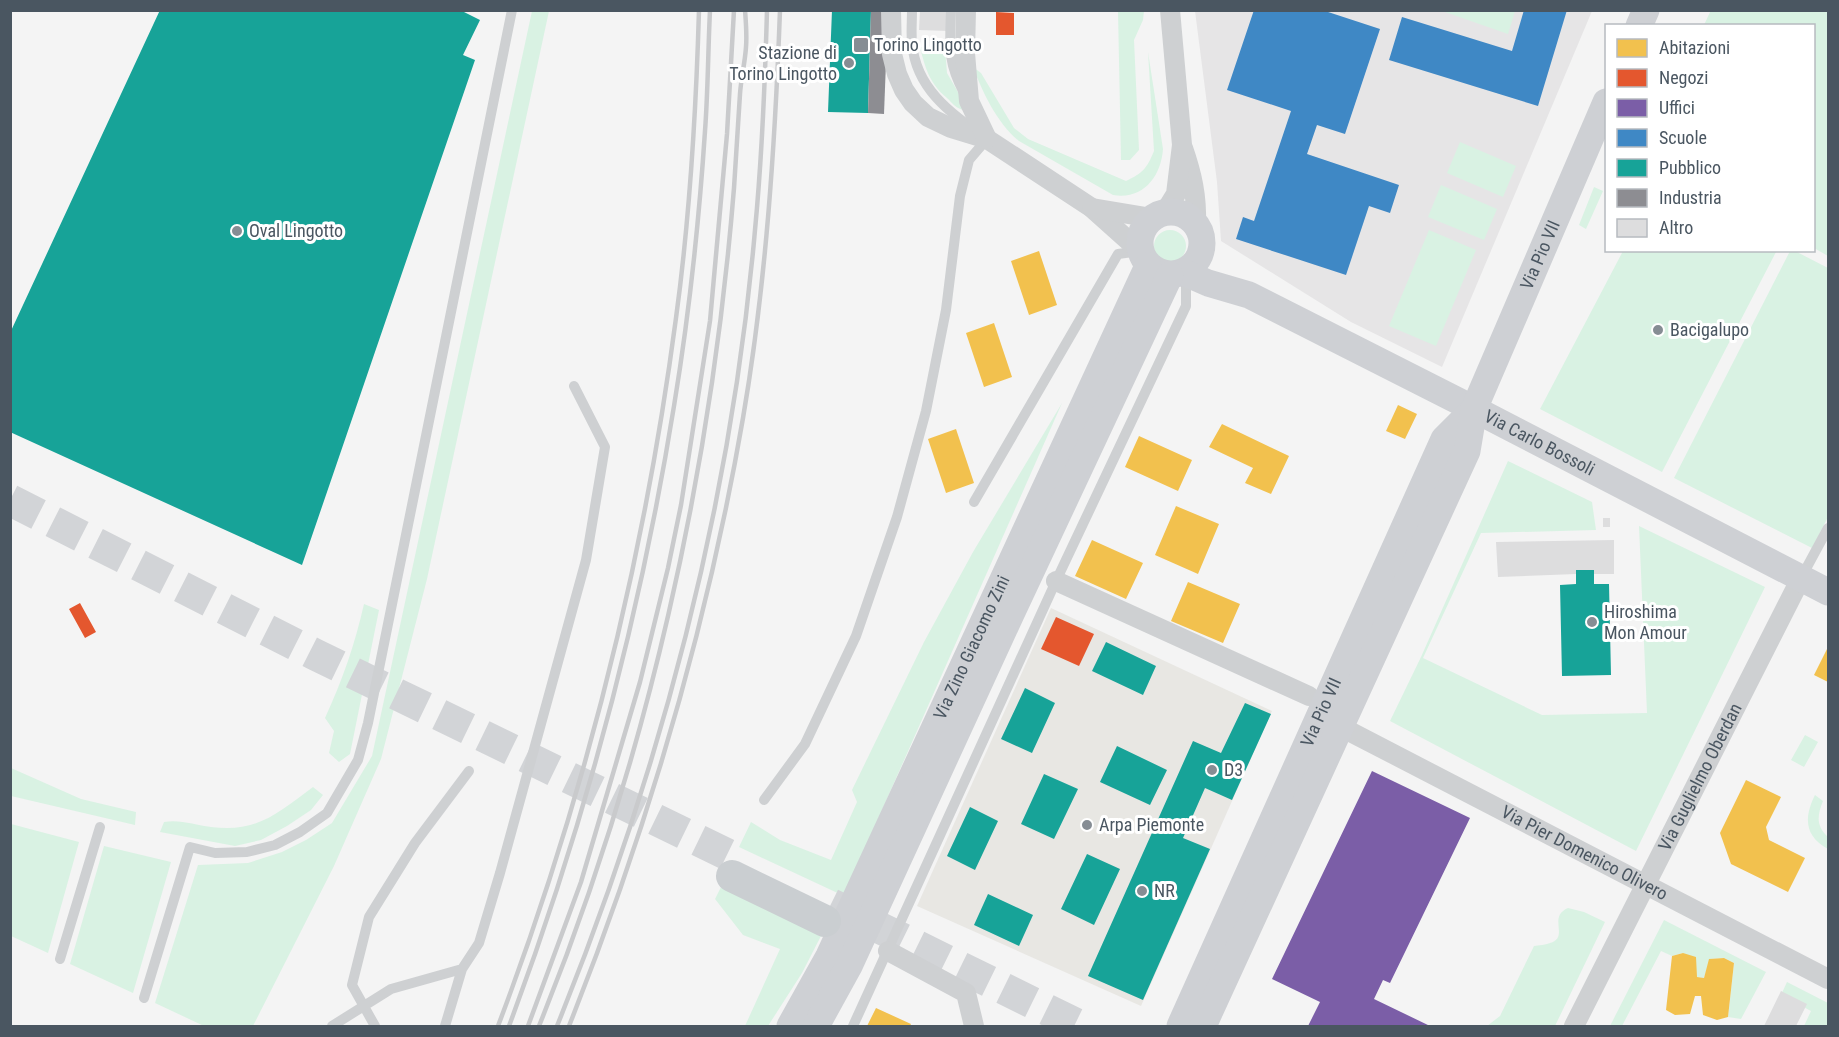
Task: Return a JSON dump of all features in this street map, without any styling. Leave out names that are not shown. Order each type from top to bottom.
[{"type":"main road","points":[[736,868],[828,913]]},
{"type":"street","points":[[891,10],[894,64],[904,90],[914,104],[928,117],[951,128],[987,139]]},
{"type":"street","points":[[966,10],[965,53],[969,102],[987,139]]},
{"type":"street","points":[[1170,10],[1182,146],[1176,194],[1158,215],[1145,224],[1140,233],[1170,265],[1202,243],[1196,224],[1197,201],[1193,175],[1182,146]]},
{"type":"street","points":[[1640,24],[1646,10]]},
{"type":"street","name":"Via Pio VII","points":[[1203,1026],[1467,452],[1474,409],[1605,104]]},
{"type":"street","name":"Via Carlo Bossoli","points":[[987,139],[1092,208],[1170,265],[1215,269],[1249,295],[1828,592]]},
{"type":"street","name":"Via Carlo Bossoli","points":[[1092,208],[1158,215]]},
{"type":"street","points":[[1158,215],[1181,214],[1196,224]]},
{"type":"street","name":"Via Zino Giacomo Zini","points":[[790,1026],[829,956],[1170,265]]},
{"type":"street","name":"Via Zino Giacomo Zini","points":[[816,1026],[849,966],[1170,265]]},
{"type":"street","name":"Via Pio VII","points":[[1180,1026],[1444,439],[1474,409]]},
{"type":"street","name":"Via Guglielmo Oberdan","points":[[1574,1026],[1801,578]]},
{"type":"street","points":[[1056,581],[1309,696]]},
{"type":"street","name":"Via Pier Domenico Olivero","points":[[1341,727],[1828,979]]},
{"type":"street","points":[[888,951],[966,993],[974,1026]]},
{"type":"lane","points":[[144,998],[190,848],[215,853],[247,852],[275,845],[300,832],[327,813],[358,760],[370,713],[512,10]]},
{"type":"lane","points":[[764,800],[805,744],[856,636],[897,517],[926,411],[946,310],[960,196],[969,160],[987,139],[947,110],[926,87],[916,67],[912,44],[912,10]]},
{"type":"lane","points":[[951,10],[949,53],[955,77],[969,102]]},
{"type":"lane","points":[[853,1026],[1056,581],[1186,306],[1186,286],[1170,265],[1118,254],[974,502]]},
{"type":"lane","points":[[445,1026],[462,969],[479,943],[586,561],[605,447],[574,386]]},
{"type":"lane","name":"Via Guglielmo Oberdan","points":[[1801,578],[1828,528]]},
{"type":"lane","points":[[375,1026],[352,985],[369,917],[415,843],[469,771]]},
{"type":"lane","points":[[60,959],[100,828]]},
{"type":"lane","points":[[332,1026],[391,989],[462,969]]},
{"type":"shaded area","points":[[1195,11],[1592,11],[1442,367],[1351,322],[1221,241],[1217,182]]},
{"type":"shaded area","name":"Arpa Piemonte","points":[[1051,608],[1272,711],[1141,1006],[917,906]]},
{"type":"green space","points":[[1711,10],[1828,11],[1828,256],[1815,249],[1815,24],[1704,24]]},
{"type":"green space","points":[[532,11],[549,11],[427,579],[381,759],[334,866],[253,1026],[204,1026],[155,1003],[198,865],[248,863],[282,852],[306,840],[332,823],[372,756]]},
{"type":"green space","points":[[1118,11],[1144,11],[1143,20],[1134,40],[1139,150],[1130,160],[1121,160]]},
{"type":"green space","points":[[1442,11],[1515,11],[1508,34]]},
{"type":"green space","points":[[920,47],[945,48],[947,73],[966,106],[963,110],[941,93],[932,81]]},
{"type":"green space","points":[[1148,52],[1163,149],[1162,159],[1159,169],[1148,184],[1133,194],[1124,196],[1113,195],[1019,141],[997,117],[973,67],[981,73],[1014,128],[1028,139],[1126,181],[1144,169],[1154,151]]},
{"type":"green space","points":[[1460,142],[1516,166],[1503,197],[1447,173]]},
{"type":"green space","points":[[1441,185],[1497,209],[1484,240],[1428,217]]},
{"type":"green space","points":[[1594,187],[1603,191],[1586,229],[1579,225]]},
{"type":"green space","points":[[1170,230],[1181,235],[1186,246],[1181,257],[1170,262],[1159,257],[1154,246],[1159,235]]},
{"type":"green space","points":[[1429,230],[1476,250],[1436,346],[1389,326]]},
{"type":"green space","name":"Bacigalupo","points":[[1622,252],[1776,252],[1662,472],[1540,409]]},
{"type":"green space","name":"Bacigalupo","points":[[1789,252],[1797,252],[1828,268],[1828,517],[1812,548],[1674,478]]},
{"type":"green space","points":[[1062,403],[844,896],[739,847],[751,822],[780,840],[831,860],[857,802],[852,790],[924,642],[973,552]]},
{"type":"green space","points":[[1508,461],[1592,502],[1596,530],[1481,533],[1423,658],[1542,715],[1647,713],[1639,526],[1765,587],[1636,851],[1390,721]]},
{"type":"green space","points":[[364,604],[379,610],[350,754],[339,762],[329,753],[334,731],[325,718],[348,662]]},
{"type":"green space","points":[[1805,735],[1818,742],[1804,767],[1791,760]]},
{"type":"green space","points":[[11,768],[81,799],[136,812],[135,825],[11,796]]},
{"type":"green space","points":[[313,787],[323,795],[311,810],[261,840],[235,846],[160,832],[164,822],[170,821],[227,828],[254,824],[277,813]]},
{"type":"green space","points":[[1815,795],[1823,801],[1819,820],[1821,829],[1828,837],[1828,849],[1814,838],[1808,825],[1809,811]]},
{"type":"green space","points":[[11,824],[79,842],[48,953],[11,936]]},
{"type":"green space","points":[[104,846],[171,862],[133,993],[70,964]]},
{"type":"green space","points":[[726,877],[822,934],[802,973],[768,1026],[745,1026],[780,949],[743,935],[715,899]]},
{"type":"green space","points":[[1568,908],[1584,912],[1605,922],[1555,1026],[1487,1026],[1500,1016],[1534,946],[1556,940],[1559,932],[1559,916]]},
{"type":"green space","points":[[1664,920],[1766,972],[1741,1019],[1728,1017],[1734,963],[1724,958],[1710,959],[1704,978],[1697,977],[1683,953],[1672,956],[1661,951],[1622,1026],[1610,1026]]},
{"type":"green space","points":[[1787,982],[1828,1003],[1828,1026],[1804,1026],[1811,1011],[1781,995]]},
{"type":"building: Abitazioni","points":[[1039,251],[1057,305],[1029,315],[1011,261]]},
{"type":"building: Abitazioni","points":[[994,323],[1012,377],[984,387],[966,333]]},
{"type":"building: Abitazioni","points":[[1398,405],[1417,414],[1405,439],[1386,431]]},
{"type":"building: Abitazioni","points":[[1222,424],[1289,456],[1271,494],[1245,483],[1253,468],[1209,447]]},
{"type":"building: Abitazioni","points":[[956,429],[974,483],[946,493],[928,439]]},
{"type":"building: Abitazioni","points":[[1139,436],[1192,460],[1178,491],[1125,467]]},
{"type":"building: Abitazioni","points":[[1176,506],[1219,524],[1198,574],[1155,555]]},
{"type":"building: Abitazioni","points":[[1092,540],[1143,563],[1126,599],[1075,576]]},
{"type":"building: Abitazioni","points":[[1188,582],[1240,604],[1223,643],[1171,621]]},
{"type":"building: Abitazioni","points":[[1828,647],[1828,682],[1814,675]]},
{"type":"building: Abitazioni","points":[[1746,780],[1781,797],[1766,827],[1769,840],[1805,858],[1788,892],[1731,864],[1720,833]]},
{"type":"building: Abitazioni","points":[[1683,953],[1696,957],[1697,977],[1704,978],[1709,959],[1724,958],[1734,963],[1728,1017],[1717,1020],[1703,1015],[1701,996],[1695,996],[1690,1014],[1675,1015],[1666,1010],[1672,956]]},
{"type":"building: Abitazioni","points":[[876,1008],[911,1024],[910,1026],[867,1026]]},
{"type":"building: Negozi","points":[[996,12],[1014,13],[1014,35],[996,35]]},
{"type":"building: Negozi","points":[[80,603],[96,632],[85,638],[69,609]]},
{"type":"building: Negozi","points":[[1056,617],[1094,634],[1079,666],[1041,649]]},
{"type":"building: Uffici","points":[[1372,771],[1470,818],[1390,983],[1383,980],[1374,999],[1430,1026],[1308,1026],[1320,1002],[1272,979]]},
{"type":"building: Scuole","points":[[1254,10],[1322,10],[1380,29],[1345,134],[1317,125],[1307,154],[1399,185],[1390,213],[1369,206],[1346,275],[1236,239],[1243,217],[1254,221],[1291,111],[1227,90]]},
{"type":"building: Scuole","points":[[1524,10],[1567,10],[1538,106],[1389,60],[1402,17],[1512,51]]},
{"type":"building: Pubblico","name":"Oval Lingotto","points":[[160,10],[460,10],[480,20],[463,55],[475,60],[302,565],[10,432],[10,333]]},
{"type":"building: Pubblico","name":"Stazione di Torino Lingotto","points":[[832,10],[871,10],[868,113],[828,112]]},
{"type":"building: Pubblico","points":[[1576,570],[1594,570],[1594,584],[1609,584],[1611,675],[1562,676],[1560,585],[1576,584]]},
{"type":"building: Pubblico","points":[[1106,642],[1156,666],[1143,695],[1092,671]]},
{"type":"building: Pubblico","points":[[1025,688],[1055,703],[1032,753],[1001,739]]},
{"type":"building: Pubblico","points":[[1245,703],[1271,714],[1232,800],[1205,788],[1183,838],[1210,849],[1143,1000],[1088,976],[1193,741],[1221,753]]},
{"type":"building: Pubblico","points":[[1117,746],[1167,770],[1150,805],[1100,782]]},
{"type":"building: Pubblico","points":[[1044,774],[1078,789],[1054,839],[1021,824]]},
{"type":"building: Pubblico","points":[[970,807],[998,821],[975,870],[947,856]]},
{"type":"building: Pubblico","points":[[1087,854],[1120,869],[1094,925],[1061,909]]},
{"type":"building: Pubblico","points":[[988,894],[1033,915],[1019,946],[974,925]]},
{"type":"building: Industria","points":[[871,10],[888,10],[884,114],[868,113]]},
{"type":"building: Altro","points":[[920,10],[949,10],[949,31],[919,30]]},
{"type":"building: Altro","points":[[1603,518],[1610,518],[1610,527],[1603,527]]},
{"type":"building: Altro","points":[[1614,540],[1614,574],[1594,574],[1594,570],[1576,570],[1576,574],[1498,577],[1496,542]]},
{"type":"building: Altro","points":[[1781,991],[1807,1004],[1796,1026],[1764,1026]]},
{"type":"tunnel","points":[[10,500],[314,654],[739,860]]},
{"type":"tunnel","points":[[831,904],[1080,1026]]},
{"type":"railway","points":[[498,1026],[558,854],[584,766],[607,678],[647,499],[663,409],[685,241],[694,126],[699,10]]},
{"type":"railway","points":[[509,1026],[562,874],[607,720],[627,642],[660,485],[679,372],[697,234],[706,116],[710,10]]},
{"type":"railway","points":[[528,1026],[581,882],[640,682],[681,505],[710,321],[727,134],[734,10]]},
{"type":"railway","points":[[539,1026],[612,823],[642,719],[691,509],[709,402],[723,295],[746,47],[745,10]]},
{"type":"railway","points":[[557,1026],[594,930],[659,735],[686,636],[709,535],[744,332],[760,175],[767,10]]},
{"type":"railway","points":[[569,1026],[649,803],[693,651],[712,574],[743,418],[758,317],[772,164],[780,10]]},
{"type":"place","name":"Torino Lingotto","points":[[861,45]]},
{"type":"place","name":"Stazione di Torino Lingotto","points":[[849,63]]},
{"type":"place","name":"Oval Lingotto","points":[[237,231]]},
{"type":"place","name":"Bacigalupo","points":[[1658,330]]},
{"type":"place","name":"Hiroshima Mon Amour","points":[[1592,622]]},
{"type":"place","name":"D3","points":[[1212,770]]},
{"type":"place","name":"Arpa Piemonte","points":[[1087,825]]},
{"type":"place","name":"NR","points":[[1142,891]]}]
